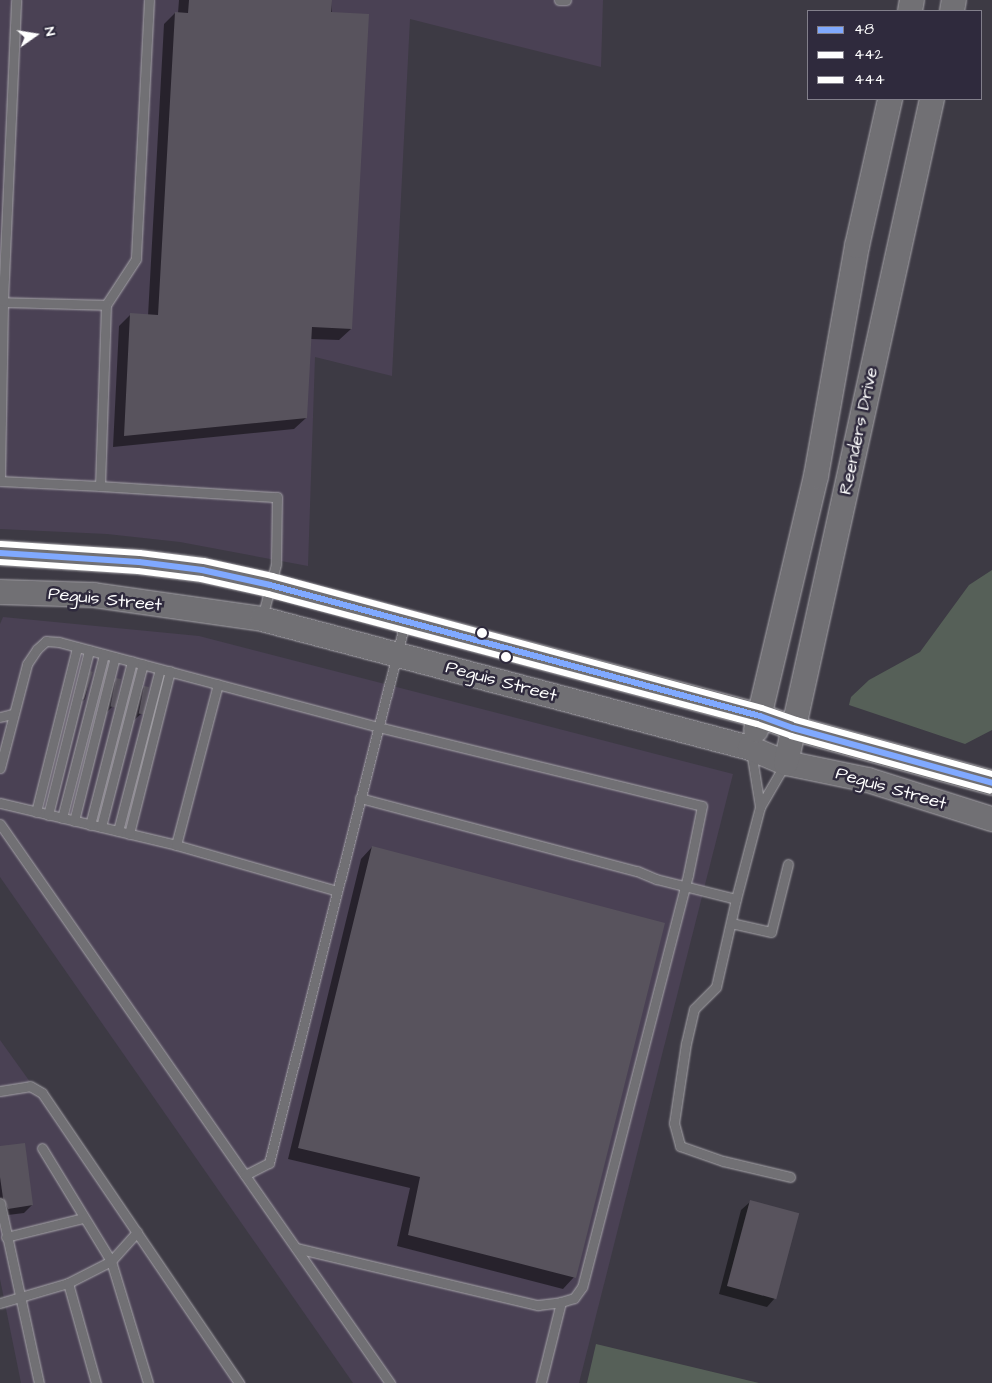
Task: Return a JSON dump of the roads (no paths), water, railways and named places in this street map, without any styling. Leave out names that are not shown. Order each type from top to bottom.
[{"type":"street","name":"Reenders Drive","points":[[750,748],[760,716],[816,476],[857,246],[890,100]]},
{"type":"street","name":"Reenders Drive","points":[[786,763],[932,100]]},
{"type":"street","name":"Peguis Street","points":[[0,553],[139,562],[202,570],[270,585],[760,716],[793,728],[992,783]]},
{"type":"street","name":"Peguis Street","points":[[0,592],[94,595],[262,619],[750,748],[786,763],[868,780],[992,818]]},
{"type":"lane","points":[[0,477],[1,301],[16,0]]},
{"type":"lane","points":[[100,486],[106,305],[136,259],[149,0]]},
{"type":"lane","points":[[559,0],[566,0]]},
{"type":"lane","points":[[1,301],[106,305]]},
{"type":"lane","points":[[0,481],[276,497],[276,564],[262,619]]},
{"type":"lane","points":[[245,1175],[269,1163],[405,621]]},
{"type":"lane","points":[[1,762],[12,714],[27,664],[37,649],[46,641],[89,650],[378,726],[702,806],[685,887],[582,1287],[574,1298],[538,1306],[296,1248]]},
{"type":"lane","points":[[36,812],[77,647]]},
{"type":"lane","points":[[48,814],[89,650]]},
{"type":"lane","points":[[62,818],[104,654]]},
{"type":"lane","points":[[74,821],[115,657]]},
{"type":"lane","points":[[90,825],[132,661]]},
{"type":"lane","points":[[101,827],[143,664]]},
{"type":"lane","points":[[118,832],[160,669]]},
{"type":"lane","points":[[130,834],[170,671]]},
{"type":"lane","points":[[176,845],[218,684]]},
{"type":"lane","points":[[0,717],[12,714]]},
{"type":"lane","points":[[750,748],[760,807]]},
{"type":"lane","points":[[786,763],[760,807],[716,987],[694,1009],[674,1123],[680,1146],[723,1161],[790,1177]]},
{"type":"lane","points":[[360,798],[637,871],[656,880],[736,899]]},
{"type":"lane","points":[[0,803],[176,845],[337,891]]},
{"type":"lane","points":[[0,824],[390,1383]]},
{"type":"lane","points":[[731,923],[771,932],[788,864]]},
{"type":"lane","points":[[0,1091],[30,1086],[42,1093],[239,1383]]},
{"type":"lane","points":[[42,1148],[111,1261],[148,1383]]},
{"type":"lane","points":[[0,1203],[39,1383]]},
{"type":"lane","points":[[6,1237],[83,1218]]},
{"type":"lane","points":[[0,1303],[68,1283],[111,1261],[137,1232]]},
{"type":"lane","points":[[68,1283],[96,1383]]},
{"type":"lane","points":[[541,1383],[561,1302]]}]
